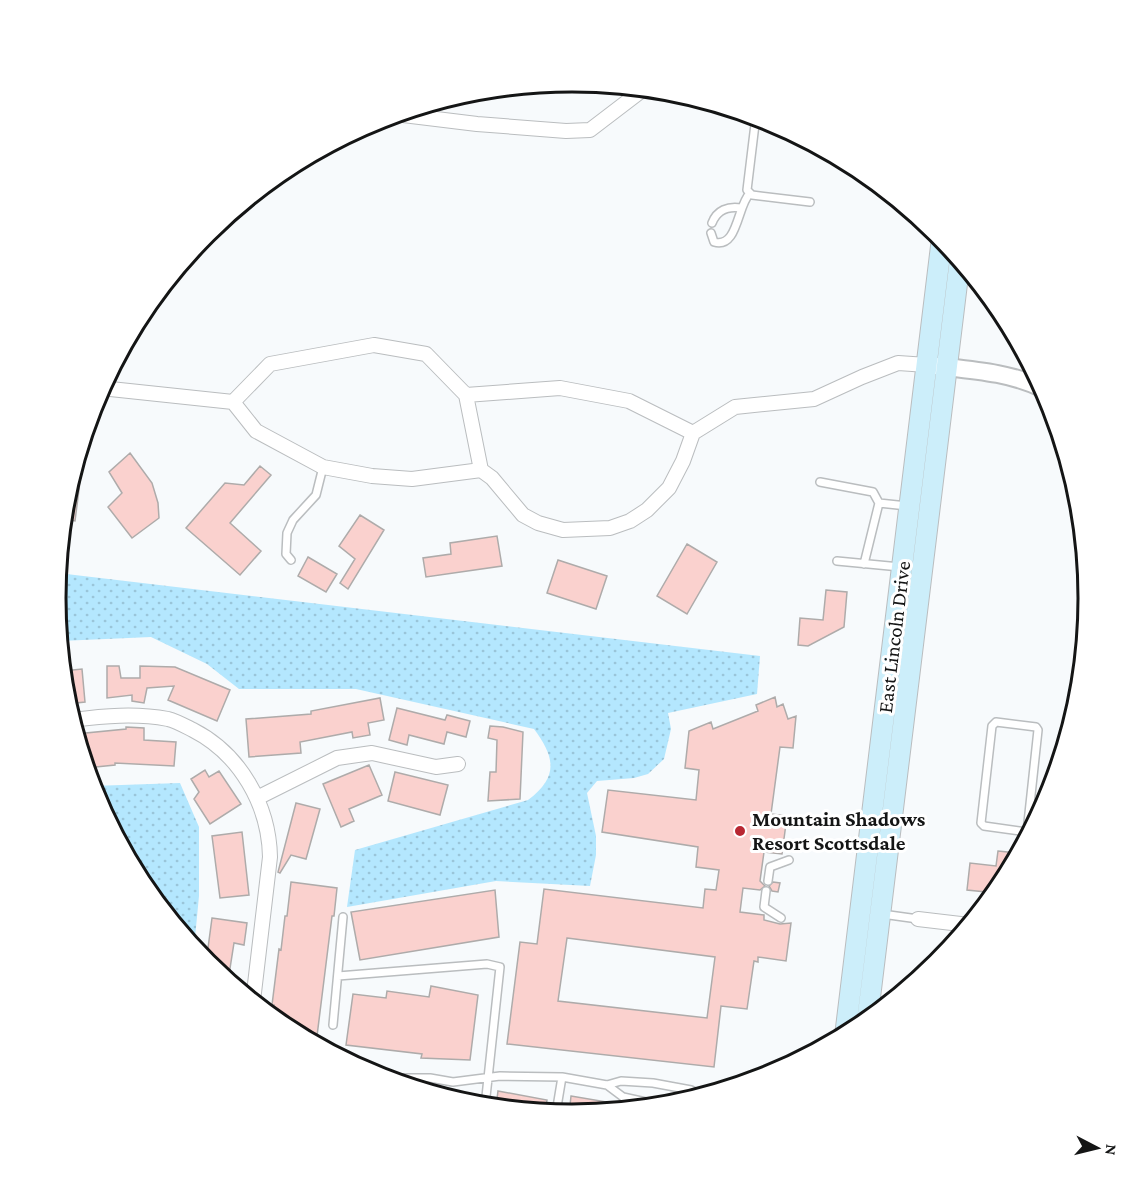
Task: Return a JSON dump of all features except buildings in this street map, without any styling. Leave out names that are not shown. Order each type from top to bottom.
[{"type":"main road","name":"East Lincoln Drive","points":[[847,1024],[941,250]]},
{"type":"main road","name":"East Lincoln Drive","points":[[868,1009],[959,271]]},
{"type":"main road","points":[[897,610],[918,612]]},
{"type":"main road","points":[[869,845],[875,863],[868,929],[875,945]]},
{"type":"street","points":[[415,117],[477,124],[590,130],[635,96]]},
{"type":"street","points":[[233,402],[270,364],[374,345],[426,354],[466,395],[481,470],[492,478],[523,515],[538,523],[563,530],[610,528],[630,521],[647,510],[669,488],[683,461],[693,433],[735,407],[814,399],[898,363],[998,373],[1031,382]]},
{"type":"street","points":[[466,395],[560,388],[629,401],[693,433]]},
{"type":"street","points":[[111,389],[233,402],[256,431],[323,467],[372,476],[412,479],[481,470]]},
{"type":"street","points":[[81,719],[135,715],[170,720],[200,734],[217,746],[234,762],[249,782],[267,825],[270,857],[254,992]]},
{"type":"street","points":[[257,798],[337,758],[372,753],[436,767],[458,764]]},
{"type":"street","points":[[918,920],[959,924]]},
{"type":"lane","points":[[755,126],[747,190],[752,195],[810,202]]},
{"type":"lane","points":[[711,233],[714,242],[720,244],[726,242],[733,233],[743,202],[750,193]]},
{"type":"lane","points":[[712,223],[716,214],[724,209],[741,208]]},
{"type":"lane","points":[[291,560],[286,554],[288,533],[293,520],[316,495],[323,467]]},
{"type":"lane","points":[[820,482],[873,492],[879,503],[864,564]]},
{"type":"lane","points":[[879,503],[910,507]]},
{"type":"lane","points":[[837,561],[902,568]]},
{"type":"lane","points":[[1021,833],[984,826],[981,823],[992,726],[996,722],[1036,727],[1038,730],[1030,816]]},
{"type":"lane","points":[[768,881],[770,867],[789,860]]},
{"type":"lane","points":[[766,891],[765,907],[781,918]]},
{"type":"lane","points":[[879,914],[918,920]]},
{"type":"lane","points":[[333,1025],[343,917]]},
{"type":"lane","points":[[338,976],[487,964],[500,967],[486,1097]]},
{"type":"lane","points":[[410,1078],[430,1078],[453,1082],[512,1076],[562,1077],[607,1085],[621,1081],[653,1083],[691,1090]]},
{"type":"lane","points":[[558,1104],[562,1077]]},
{"type":"lane","points":[[607,1085],[631,1101]]},
{"type":"shaded area","points":[[67,574],[760,656],[757,694],[668,713],[671,729],[664,759],[648,774],[634,778],[597,781],[587,793],[596,836],[596,855],[590,886],[496,881],[347,907],[355,850],[528,800],[538,791],[549,775],[550,758],[534,729],[356,689],[239,689],[207,664],[151,637],[68,641]]},
{"type":"shaded area","points":[[180,783],[199,827],[199,896],[195,935],[151,879],[118,822],[103,786]]},
{"type":"place","name":"Mountain Shadows Resort Scottsdale","points":[[740,831]]}]
